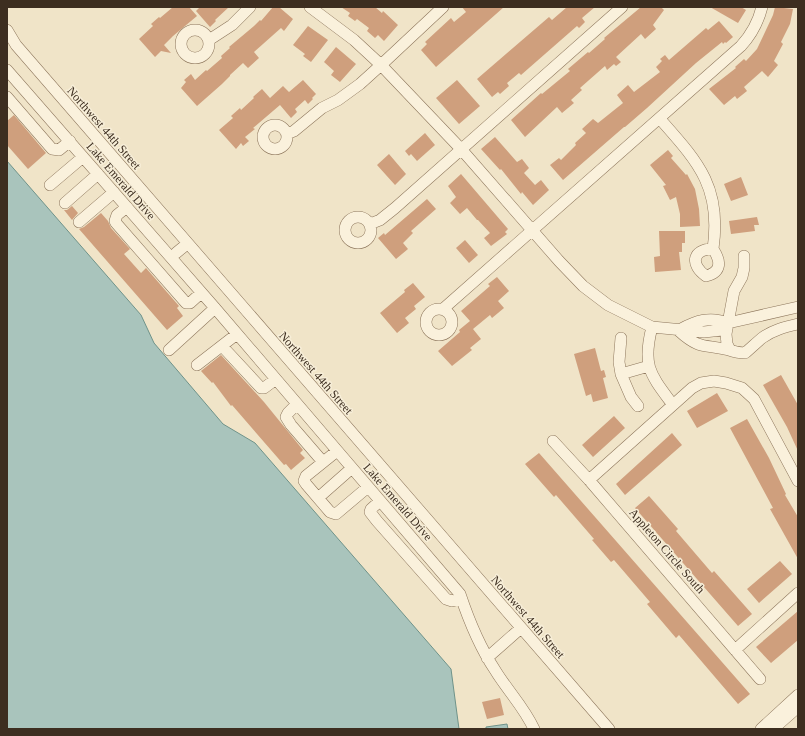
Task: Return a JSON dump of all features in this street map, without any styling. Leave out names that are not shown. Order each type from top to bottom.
[{"type":"street","points":[[209,40],[232,25],[250,7]]},
{"type":"street","points":[[310,7],[354,40],[381,65],[461,150],[532,231],[583,286],[608,305],[652,327],[679,331],[704,332],[716,332],[722,330],[728,323],[798,308]]},
{"type":"street","points":[[287,134],[294,131],[322,108],[338,100],[360,84],[443,7]]},
{"type":"street","points":[[370,224],[380,220],[622,7]]},
{"type":"street","points":[[443,309],[741,46],[752,34],[760,17],[762,7]]},
{"type":"street","name":"Northwest 44th Street","points":[[7,30],[16,46],[609,729]]},
{"type":"street","name":"Lake Emerald Drive","points":[[7,70],[215,308],[460,594],[477,639],[487,658],[530,720],[534,729]]},
{"type":"street","points":[[16,108],[30,96]]},
{"type":"street","points":[[7,97],[52,149],[59,150],[70,141]]},
{"type":"street","points":[[660,119],[694,159],[709,187],[715,211],[715,236],[713,249]]},
{"type":"street","points":[[50,185],[83,157]]},
{"type":"street","points":[[65,203],[98,174]]},
{"type":"street","points":[[79,222],[114,192]]},
{"type":"street","points":[[126,207],[117,215],[115,218],[116,222],[186,303],[190,303],[202,293]]},
{"type":"street","points":[[176,253],[187,244]]},
{"type":"street","points":[[150,261],[163,249]]},
{"type":"street","points":[[730,350],[727,344],[726,334],[734,291],[742,277],[744,256]]},
{"type":"street","points":[[169,350],[215,308]]},
{"type":"street","points":[[679,331],[688,339],[705,347],[730,350],[736,353],[745,353],[762,338],[777,329],[798,324]]},
{"type":"street","points":[[652,327],[648,342],[647,354],[650,370],[657,384],[673,405]]},
{"type":"street","points":[[197,366],[237,334]]},
{"type":"street","points":[[620,338],[619,362],[621,374],[628,391],[638,406]]},
{"type":"street","points":[[222,346],[261,388],[264,388],[276,379]]},
{"type":"street","points":[[621,374],[650,366]]},
{"type":"street","points":[[589,480],[692,388],[701,383],[714,381],[742,388],[754,399],[798,481]]},
{"type":"street","points":[[297,404],[286,417],[290,425],[323,462]]},
{"type":"street","name":"Appleton Circle South","points":[[553,441],[589,480],[760,678]]},
{"type":"street","points":[[337,451],[304,479],[306,484],[330,512],[336,514],[368,487]]},
{"type":"street","points":[[318,498],[352,468]]},
{"type":"street","points":[[735,650],[798,593]]},
{"type":"street","points":[[487,658],[521,628]]},
{"type":"street","points":[[761,729],[798,695]]},
{"type":"street","points":[[773,729],[798,707]]},
{"type":"water","points":[[7,161],[141,315],[154,343],[223,424],[255,443],[451,669],[459,729],[7,729]]},
{"type":"water","points":[[507,724],[508,729],[486,729],[486,727]]},
{"type":"building","points":[[173,7],[189,7],[197,16],[164,45],[171,53],[161,51],[155,57],[139,39],[153,26],[151,24]]},
{"type":"building","points":[[200,7],[229,7],[210,27],[196,11]]},
{"type":"building","points":[[273,7],[279,7],[293,19],[284,31],[281,28],[254,52],[259,58],[248,68],[243,63],[197,106],[181,88],[186,82],[184,80],[191,74],[195,80],[206,70],[207,71],[222,58],[221,56],[230,48],[229,47],[260,20],[261,21]]},
{"type":"building","points":[[341,7],[375,7],[382,13],[383,11],[398,25],[384,41],[378,35],[375,38],[367,31],[369,28],[357,19],[355,21],[348,16],[350,13]]},
{"type":"building","points":[[462,7],[504,7],[436,67],[421,50],[427,44],[425,42],[451,18],[454,22],[466,12]]},
{"type":"building","points":[[567,7],[595,7],[582,18],[585,22],[579,28],[577,26],[521,75],[519,73],[507,83],[509,86],[500,94],[498,92],[492,97],[477,79],[549,17],[552,20]]},
{"type":"building","points":[[641,7],[661,7],[664,10],[653,25],[656,29],[645,39],[641,34],[616,57],[621,62],[616,66],[614,64],[607,70],[605,66],[580,88],[582,90],[571,100],[574,103],[562,113],[557,107],[525,137],[511,120],[541,93],[542,94],[570,71],[568,69],[588,52],[589,53],[605,39],[604,38]]},
{"type":"building","points":[[710,7],[741,7],[746,10],[738,23]]},
{"type":"building","points":[[775,7],[793,9],[790,24],[781,42],[783,44],[774,61],[778,65],[768,77],[762,71],[744,87],[747,91],[737,99],[735,96],[724,105],[709,89],[736,68],[735,67],[744,59],[746,61],[757,49],[773,15]]},
{"type":"building","points":[[719,21],[733,37],[726,43],[725,42],[723,44],[722,42],[696,63],[647,108],[563,180],[550,165],[559,158],[561,160],[576,145],[575,143],[586,133],[582,129],[593,119],[598,123],[623,103],[617,95],[628,85],[634,92],[660,72],[656,67],[662,61],[660,59],[665,55],[669,60],[706,28],[708,30]]},
{"type":"building","points":[[308,26],[328,40],[311,62],[303,56],[305,54],[293,45]]},
{"type":"building","points":[[336,47],[356,64],[340,82],[331,75],[334,71],[324,62]]},
{"type":"building","points":[[303,80],[316,94],[308,104],[305,100],[295,109],[297,112],[291,118],[280,105],[253,128],[255,129],[245,137],[249,141],[243,146],[241,143],[236,149],[219,130],[233,118],[231,116],[240,108],[241,110],[262,89],[270,98],[283,86],[289,92]]},
{"type":"building","points":[[457,80],[480,106],[459,124],[436,98]]},
{"type":"building","points":[[14,115],[46,153],[28,169],[7,145],[7,121]]},
{"type":"building","points":[[425,133],[435,145],[417,161],[411,154],[409,156],[405,151]]},
{"type":"building","points":[[495,137],[517,162],[522,159],[529,168],[524,173],[535,185],[541,180],[549,190],[533,205],[522,192],[521,194],[501,169],[500,170],[481,149]]},
{"type":"building","points":[[668,150],[673,156],[671,158],[686,175],[687,174],[695,189],[699,209],[700,226],[680,227],[680,214],[676,197],[670,200],[663,186],[666,185],[650,165]]},
{"type":"building","points":[[389,154],[406,174],[395,185],[377,165]]},
{"type":"building","points":[[461,174],[508,229],[505,232],[507,234],[491,246],[484,238],[490,233],[467,208],[460,214],[450,203],[456,197],[448,186]]},
{"type":"building","points":[[741,177],[748,195],[731,201],[724,184]]},
{"type":"building","points":[[427,199],[436,209],[411,231],[413,233],[403,243],[408,249],[396,259],[378,238],[384,233],[385,235]]},
{"type":"building","points":[[72,206],[78,213],[72,220],[64,210],[67,210]]},
{"type":"building","points":[[101,213],[108,221],[111,228],[130,249],[124,254],[141,273],[146,268],[179,306],[177,308],[183,316],[167,330],[79,229],[84,227]]},
{"type":"building","points":[[757,217],[759,225],[754,225],[755,231],[731,234],[729,221]]},
{"type":"building","points":[[659,231],[685,231],[685,243],[682,243],[682,252],[679,252],[681,270],[655,272],[654,257],[660,256]]},
{"type":"building","points":[[465,240],[478,255],[469,263],[456,248]]},
{"type":"building","points":[[497,277],[509,291],[498,301],[504,308],[492,318],[490,315],[473,329],[481,339],[470,348],[472,350],[452,366],[438,351],[470,321],[461,311],[490,286],[488,284]]},
{"type":"building","points":[[413,283],[425,297],[414,306],[416,309],[405,318],[409,323],[397,333],[380,313],[405,292],[404,290]]},
{"type":"building","points":[[595,348],[601,371],[604,370],[606,377],[603,378],[608,398],[593,402],[591,394],[586,396],[574,354]]},
{"type":"building","points":[[221,355],[264,402],[303,450],[300,453],[305,458],[291,470],[286,464],[284,465],[232,405],[231,406],[213,382],[212,383],[201,371]]},
{"type":"building","points":[[781,375],[798,405],[798,451],[787,427],[763,385]]},
{"type":"building","points":[[717,393],[728,411],[697,428],[687,411]]},
{"type":"building","points":[[614,416],[625,428],[593,457],[582,445]]},
{"type":"building","points":[[747,419],[769,458],[786,494],[785,495],[798,517],[798,559],[770,509],[773,508],[730,428]]},
{"type":"building","points":[[672,433],[682,445],[625,495],[616,484]]},
{"type":"building","points":[[539,453],[750,694],[738,704],[679,635],[676,638],[647,604],[650,602],[614,560],[611,562],[592,540],[594,539],[556,495],[554,497],[525,464]]},
{"type":"building","points":[[649,496],[678,529],[676,531],[712,573],[714,571],[752,614],[738,626],[635,508]]},
{"type":"building","points":[[780,561],[792,574],[759,603],[747,589]]},
{"type":"building","points":[[798,611],[798,640],[771,663],[756,647]]},
{"type":"building","points":[[500,698],[504,715],[487,719],[482,702]]}]
